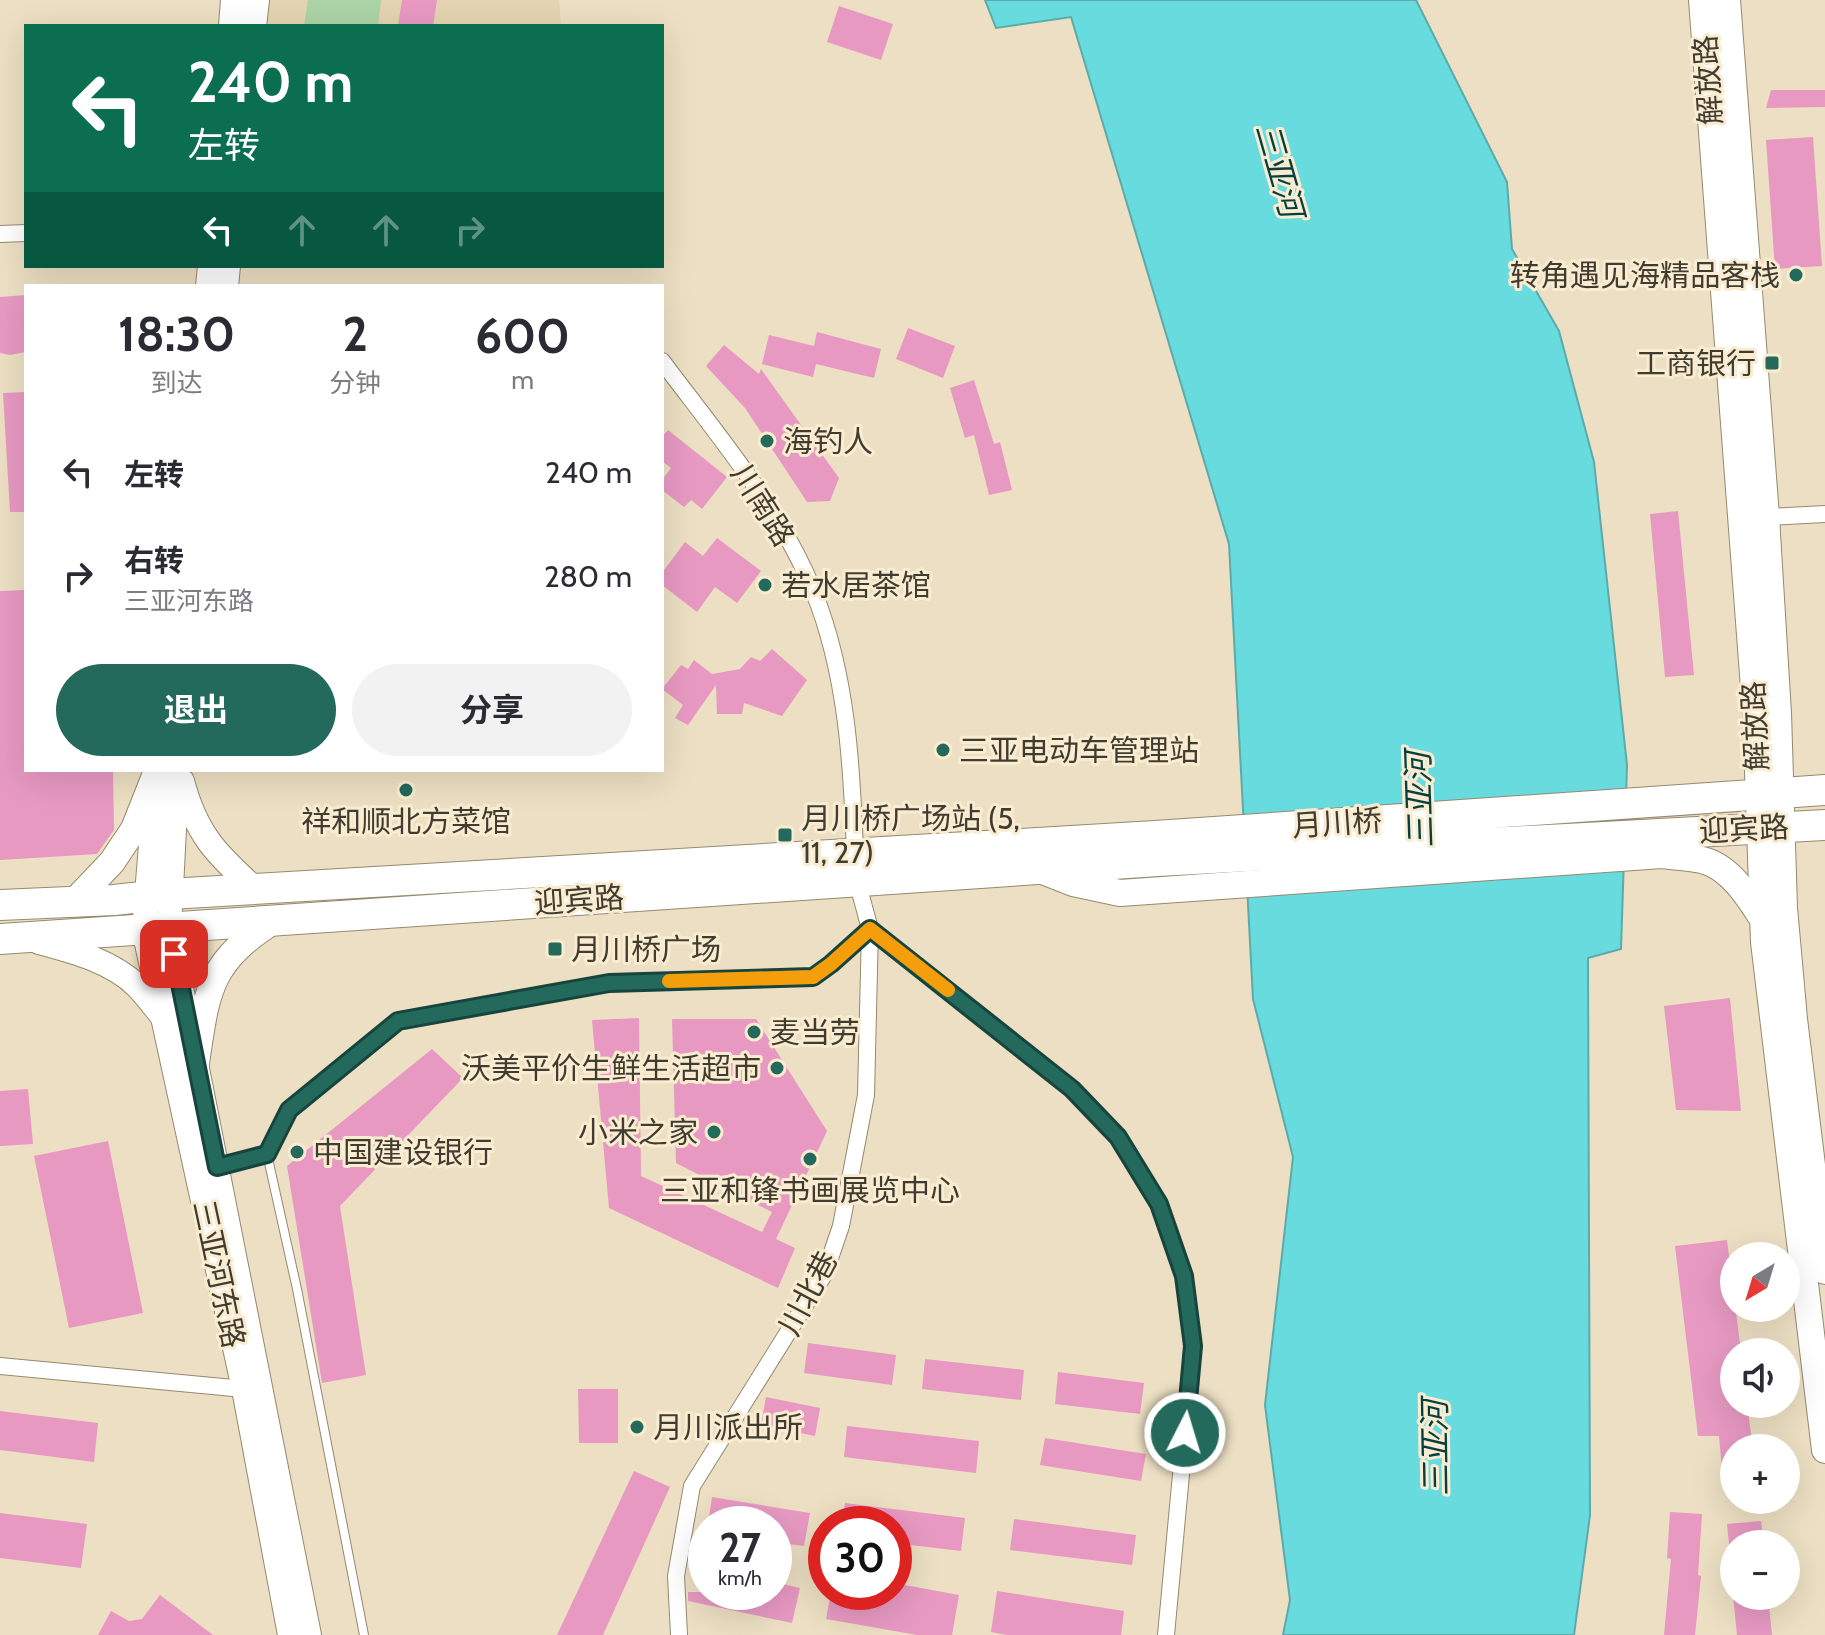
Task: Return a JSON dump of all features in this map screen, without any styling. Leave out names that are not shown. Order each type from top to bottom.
[{"type":"highway","name":"迎宾路","points":[[1663,799],[1825,790]]},
{"type":"highway","name":"月川桥","points":[[1156,849],[1663,799]]},
{"type":"highway","name":"迎宾路","points":[[1662,844],[1771,828],[1825,825]]},
{"type":"highway","name":"月川桥","points":[[1156,849],[1662,844]]},
{"type":"highway","name":"迎宾路","points":[[13,939],[275,920],[856,868],[1156,849]]},
{"type":"highway","name":"迎宾路","points":[[0,905],[73,903],[255,889],[856,868],[1037,869],[1156,849]]},
{"type":"main road","points":[[231,24],[233,0]]},
{"type":"main road","points":[[254,24],[257,0]]},
{"type":"main road","name":"解放路","points":[[1702,0],[1756,714],[1770,793]]},
{"type":"main road","name":"解放路","points":[[1727,0],[1766,517],[1771,828],[1762,918],[1825,1450]]},
{"type":"main road","points":[[73,903],[112,862],[134,829],[156,772]]},
{"type":"main road","name":"三亚河东路","points":[[157,772],[157,929],[165,1019],[244,1389],[290,1635]]},
{"type":"main road","name":"三亚河东路","points":[[158,896],[178,772]]},
{"type":"main road","points":[[179,772],[187,801],[203,836],[222,860],[255,889]]},
{"type":"main road","name":"解放路","points":[[1771,828],[1784,908],[1794,1019],[1825,1271]]},
{"type":"main road","points":[[1037,869],[1097,889],[1120,893],[1662,844],[1705,860],[1728,875],[1762,918]]},
{"type":"main road","points":[[196,1063],[205,1002],[214,978],[226,959],[247,938],[275,920]]},
{"type":"main road","name":"三亚河东路","points":[[157,929],[196,1063],[309,1635]]},
{"type":"main road","points":[[13,939],[75,951],[110,967],[136,984],[165,1019]]},
{"type":"street","points":[[0,234],[24,233]]},
{"type":"street","name":"川南路","points":[[664,364],[776,518],[813,590],[838,672],[852,772],[856,868]]},
{"type":"street","points":[[1766,517],[1825,514]]},
{"type":"street","name":"川北巷","points":[[679,1635],[676,1576],[692,1486],[825,1273],[841,1226],[866,1095],[870,929],[856,868]]},
{"type":"street","points":[[870,929],[1072,1089],[1118,1137],[1159,1204],[1184,1276],[1193,1346],[1166,1635]]},
{"type":"street","points":[[0,1366],[244,1389]]},
{"type":"lane","points":[[364,1635],[297,1289],[267,1154],[289,1110],[398,1021],[609,983],[813,977],[870,929]]},
{"type":"lane","points":[[217,1167],[267,1154]]},
{"type":"shaded area","points":[[268,0],[559,0],[561,24],[266,24]]},
{"type":"green space","points":[[308,0],[381,0],[378,24],[304,24]]},
{"type":"water","name":"三亚河","points":[[985,0],[1416,0],[1507,182],[1512,249],[1559,331],[1594,462],[1627,765],[1621,949],[1588,958],[1590,1515],[1574,1635],[1283,1635],[1290,1600],[1265,1405],[1293,1157],[1253,999],[1229,544],[1071,17],[996,28]]},
{"type":"building","points":[[402,0],[437,0],[433,24],[398,24]]},
{"type":"building","points":[[839,6],[893,24],[881,60],[827,42]]},
{"type":"building","points":[[1771,90],[1825,90],[1825,107],[1766,108]]},
{"type":"building","points":[[1813,137],[1822,266],[1775,269],[1766,140]]},
{"type":"building","points":[[24,295],[24,352],[0,353],[0,297]]},
{"type":"building","points":[[908,328],[955,346],[943,378],[896,359]]},
{"type":"building","points":[[817,332],[881,349],[874,378],[816,364],[813,377],[762,364],[769,335],[814,346]]},
{"type":"building","points":[[724,345],[759,374],[761,369],[839,478],[830,501],[807,502],[745,408],[706,366]]},
{"type":"building","points":[[974,380],[994,444],[1000,442],[1012,490],[989,495],[974,435],[965,438],[950,388]]},
{"type":"building","points":[[24,392],[24,512],[10,512],[3,393]]},
{"type":"building","points":[[668,430],[727,477],[702,509],[691,500],[684,507],[664,492],[664,477],[671,468],[664,463],[664,435]]},
{"type":"building","points":[[1678,511],[1694,675],[1665,677],[1650,514]]},
{"type":"building","points":[[717,538],[761,571],[737,603],[715,587],[697,612],[664,587],[664,570],[685,542],[703,556]]},
{"type":"building","points":[[24,590],[24,772],[113,772],[114,830],[97,854],[0,860],[0,591]]},
{"type":"building","points":[[772,649],[807,680],[782,716],[744,703],[742,714],[717,714],[716,685],[688,725],[675,718],[683,705],[664,691],[664,686],[681,665],[688,669],[694,660],[712,674],[740,669],[751,657],[760,661]]},
{"type":"building","points":[[1730,998],[1741,1111],[1676,1110],[1664,1006]]},
{"type":"building","points":[[639,1018],[641,1176],[762,1232],[772,1212],[676,1163],[672,1019],[756,1019],[827,1131],[776,1239],[795,1248],[778,1288],[609,1208],[592,1020]]},
{"type":"building","points":[[432,1049],[463,1078],[340,1206],[366,1375],[322,1383],[287,1166]]},
{"type":"building","points":[[28,1089],[33,1144],[0,1146],[0,1091]]},
{"type":"building","points":[[108,1141],[143,1313],[69,1328],[34,1156]]},
{"type":"building","points":[[1727,1240],[1720,1242],[1720,1322],[1737,1322],[1739,1338],[1720,1338],[1720,1418],[1749,1418],[1751,1434],[1720,1434],[1720,1447],[1719,1436],[1698,1436],[1675,1246]]},
{"type":"building","points":[[808,1343],[896,1355],[892,1385],[804,1373]]},
{"type":"building","points":[[925,1359],[1024,1370],[1021,1400],[922,1389]]},
{"type":"building","points":[[1058,1372],[1144,1383],[1140,1414],[1055,1404]]},
{"type":"building","points":[[578,1389],[618,1389],[618,1443],[579,1443]]},
{"type":"building","points":[[766,1397],[820,1408],[815,1436],[761,1425]]},
{"type":"building","points":[[0,1411],[98,1423],[94,1462],[0,1450]]},
{"type":"building","points":[[847,1426],[979,1441],[976,1473],[844,1457]]},
{"type":"building","points":[[1045,1438],[1146,1454],[1141,1481],[1040,1465]]},
{"type":"building","points":[[634,1471],[670,1487],[603,1635],[557,1635]]},
{"type":"building","points":[[712,1497],[767,1506],[711,1506]]},
{"type":"building","points":[[792,1510],[808,1513],[804,1546],[792,1544]]},
{"type":"building","points":[[912,1511],[965,1518],[961,1551],[912,1545]]},
{"type":"building","points":[[1670,1512],[1702,1514],[1698,1575],[1701,1576],[1695,1635],[1664,1635],[1671,1559],[1667,1558]]},
{"type":"building","points":[[0,1513],[87,1524],[81,1568],[0,1558]]},
{"type":"building","points":[[1014,1519],[1136,1535],[1132,1565],[1010,1550]]},
{"type":"building","points":[[1761,1521],[1762,1530],[1728,1530],[1727,1524]]},
{"type":"building","points":[[792,1586],[800,1588],[792,1623],[731,1610],[792,1610]]},
{"type":"building","points":[[912,1586],[959,1595],[952,1635],[917,1635],[826,1619],[828,1610],[912,1610]]},
{"type":"building","points":[[997,1591],[1124,1611],[1121,1635],[1007,1635],[991,1632]]},
{"type":"building","points":[[160,1595],[213,1635],[98,1635],[111,1611],[129,1621],[142,1619]]},
{"type":"building","points":[[1734,1610],[1769,1610],[1772,1635],[1737,1635]]},
{"type":"slow traffic","points":[[669,981],[813,977],[870,929],[948,990]]},
{"type":"place","name":"转角遇见海精品客栈","points":[[1796,275]]},
{"type":"place","name":"工商银行","points":[[1772,363]]},
{"type":"place","name":"海钓人","points":[[767,441]]},
{"type":"place","name":"若水居茶馆","points":[[765,585]]},
{"type":"place","name":"三亚电动车管理站","points":[[943,750]]},
{"type":"place","name":"祥和顺北方菜馆","points":[[406,790]]},
{"type":"place","name":"月川桥广场站 (5, 11, 27)","points":[[785,835]]},
{"type":"place","name":"月川桥广场","points":[[555,949]]},
{"type":"place","name":"麦当劳","points":[[754,1032]]},
{"type":"place","name":"沃美平价生鲜生活超市","points":[[777,1068]]},
{"type":"place","name":"小米之家","points":[[714,1132]]},
{"type":"place","name":"中国建设银行","points":[[297,1152]]},
{"type":"place","name":"三亚和锋书画展览中心","points":[[810,1159]]},
{"type":"place","name":"月川派出所","points":[[637,1427]]},
{"type":"route","points":[[174,954],[217,1167],[267,1154],[289,1110],[398,1021],[609,983],[813,977],[870,929],[1072,1089],[1118,1137],[1159,1204],[1184,1276],[1193,1346],[1185,1433]]}]
